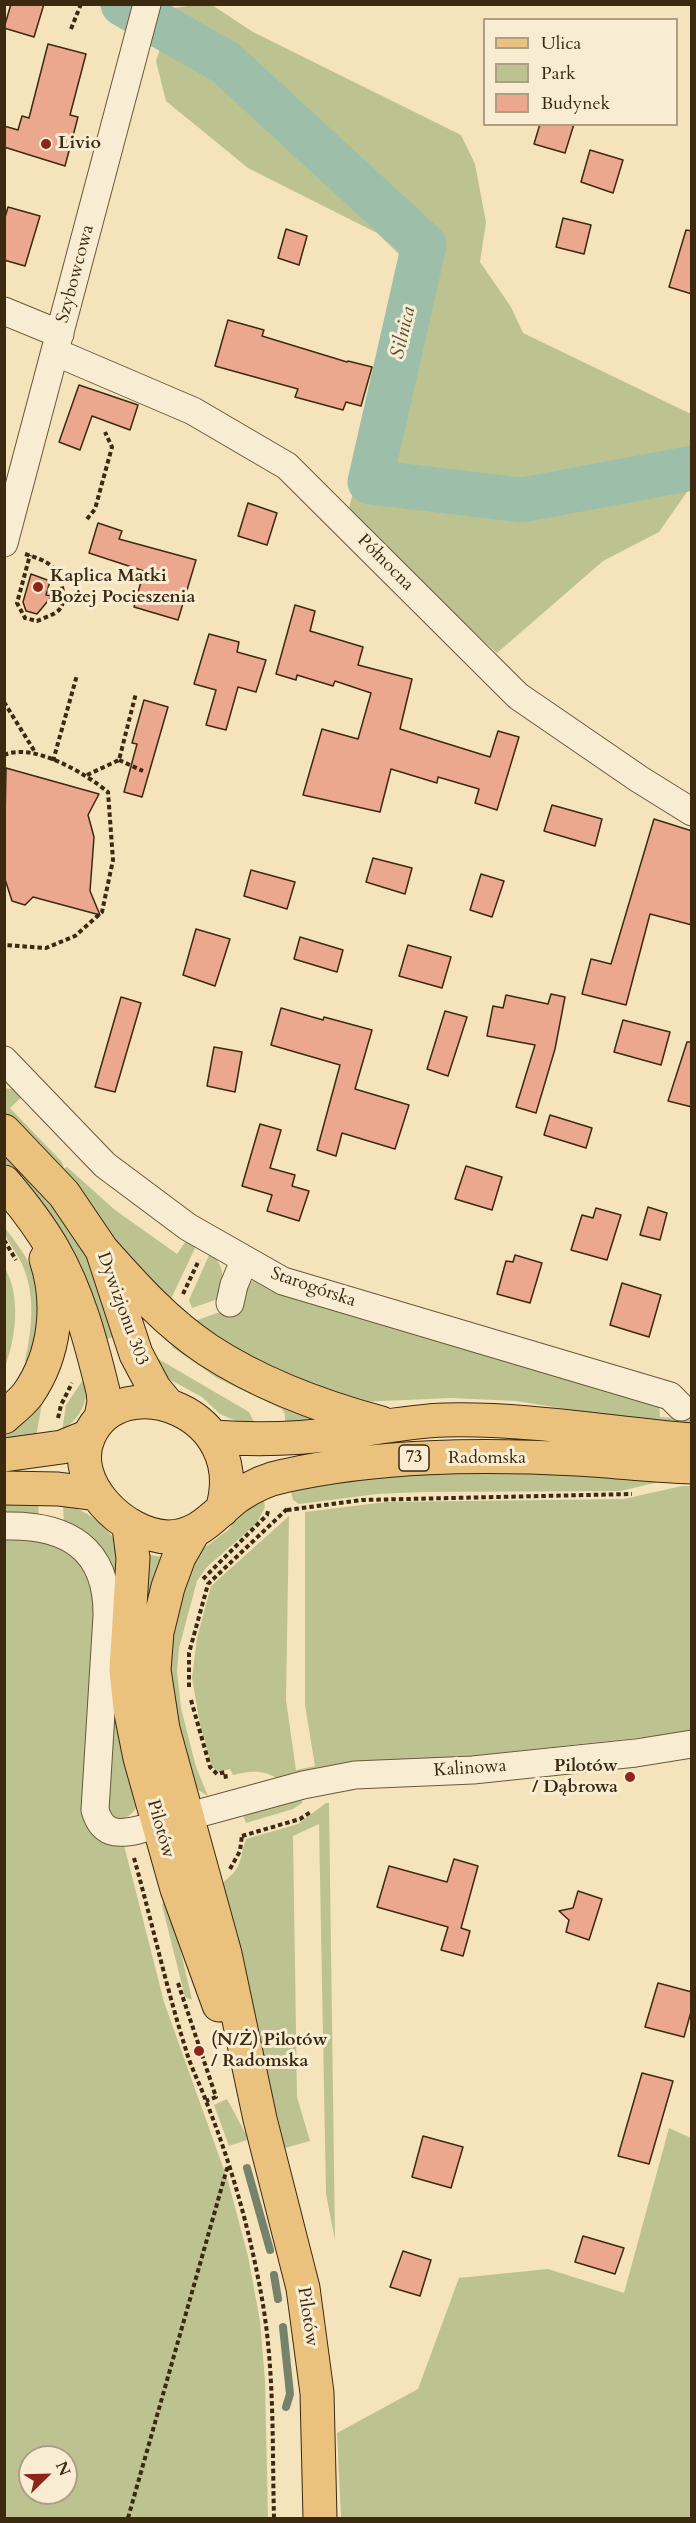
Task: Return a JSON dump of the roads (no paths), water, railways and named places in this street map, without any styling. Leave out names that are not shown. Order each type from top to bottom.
[{"type":"main road","name":"Dywizjonu 303","points":[[4,1131],[64,1194],[102,1250],[136,1354],[154,1388],[168,1405]]},
{"type":"main road","points":[[4,1182],[33,1217],[53,1249],[80,1308],[103,1391],[104,1402],[95,1427]]},
{"type":"main road","points":[[4,1417],[27,1396],[44,1368],[52,1336],[54,1310],[49,1268],[33,1217]]},
{"type":"main road","points":[[102,1250],[160,1312],[208,1350],[254,1376],[324,1406],[387,1424]]},
{"type":"main road","points":[[4,1455],[62,1447],[128,1405],[152,1402],[168,1405],[195,1418],[213,1437],[223,1456],[227,1474],[222,1510]]},
{"type":"main road","name":"Radomska","points":[[213,1437],[247,1440],[444,1420],[534,1422],[692,1440]]},
{"type":"main road","name":"73","points":[[95,1427],[86,1450],[87,1470],[97,1494],[113,1514],[129,1527],[148,1534],[168,1537],[194,1531],[212,1521],[222,1510]]},
{"type":"main road","name":"Radomska","points":[[222,1510],[239,1495],[265,1481],[281,1476],[343,1465],[417,1458],[574,1459],[692,1467]]},
{"type":"main road","points":[[4,1488],[58,1489],[97,1494]]},
{"type":"main road","name":"Pilotów","points":[[129,1527],[133,1558],[126,1670],[130,1708],[225,1953],[260,2119],[303,2288],[312,2339],[317,2393],[320,2518]]},
{"type":"main road","name":"Pilotów","points":[[172,1821],[163,1729],[154,1670],[157,1632],[168,1587],[179,1557],[194,1531]]},
{"type":"street","name":"Szybowcowa","points":[[12,547],[58,343],[147,4]]},
{"type":"street","name":"Północna","points":[[4,311],[58,343],[194,411],[287,466],[518,696],[639,779],[692,812]]},
{"type":"street","name":"Starogórska","points":[[4,1060],[105,1165],[188,1227],[244,1261],[284,1281],[670,1396],[681,1407]]},
{"type":"street","points":[[230,1304],[234,1285],[244,1261]]},
{"type":"street","name":"Kalinowa","points":[[4,1526],[46,1528],[60,1532],[76,1541],[102,1574],[107,1595],[107,1616],[99,1707],[95,1809],[102,1826],[118,1833],[172,1821],[303,1785],[355,1774],[472,1770],[636,1753],[692,1744]]},
{"type":"waterway","name":"Silnica","points":[[123,4],[226,63],[424,245],[370,482],[522,500],[692,468]]},
{"type":"waterway","points":[[247,2168],[270,2250]]},
{"type":"waterway","points":[[274,2275],[278,2299]]},
{"type":"waterway","points":[[283,2327],[290,2394],[286,2407]]},
{"type":"place","name":"Livio","points":[[46,144]]},
{"type":"place","name":"Kaplica Matki Bożej Pocieszenia","points":[[38,587]]},
{"type":"place","name":"Pilotów / Dąbrowa","points":[[630,1777]]},
{"type":"place","name":"(N/Ż) Pilotów / Radomska","points":[[199,2051]]}]
